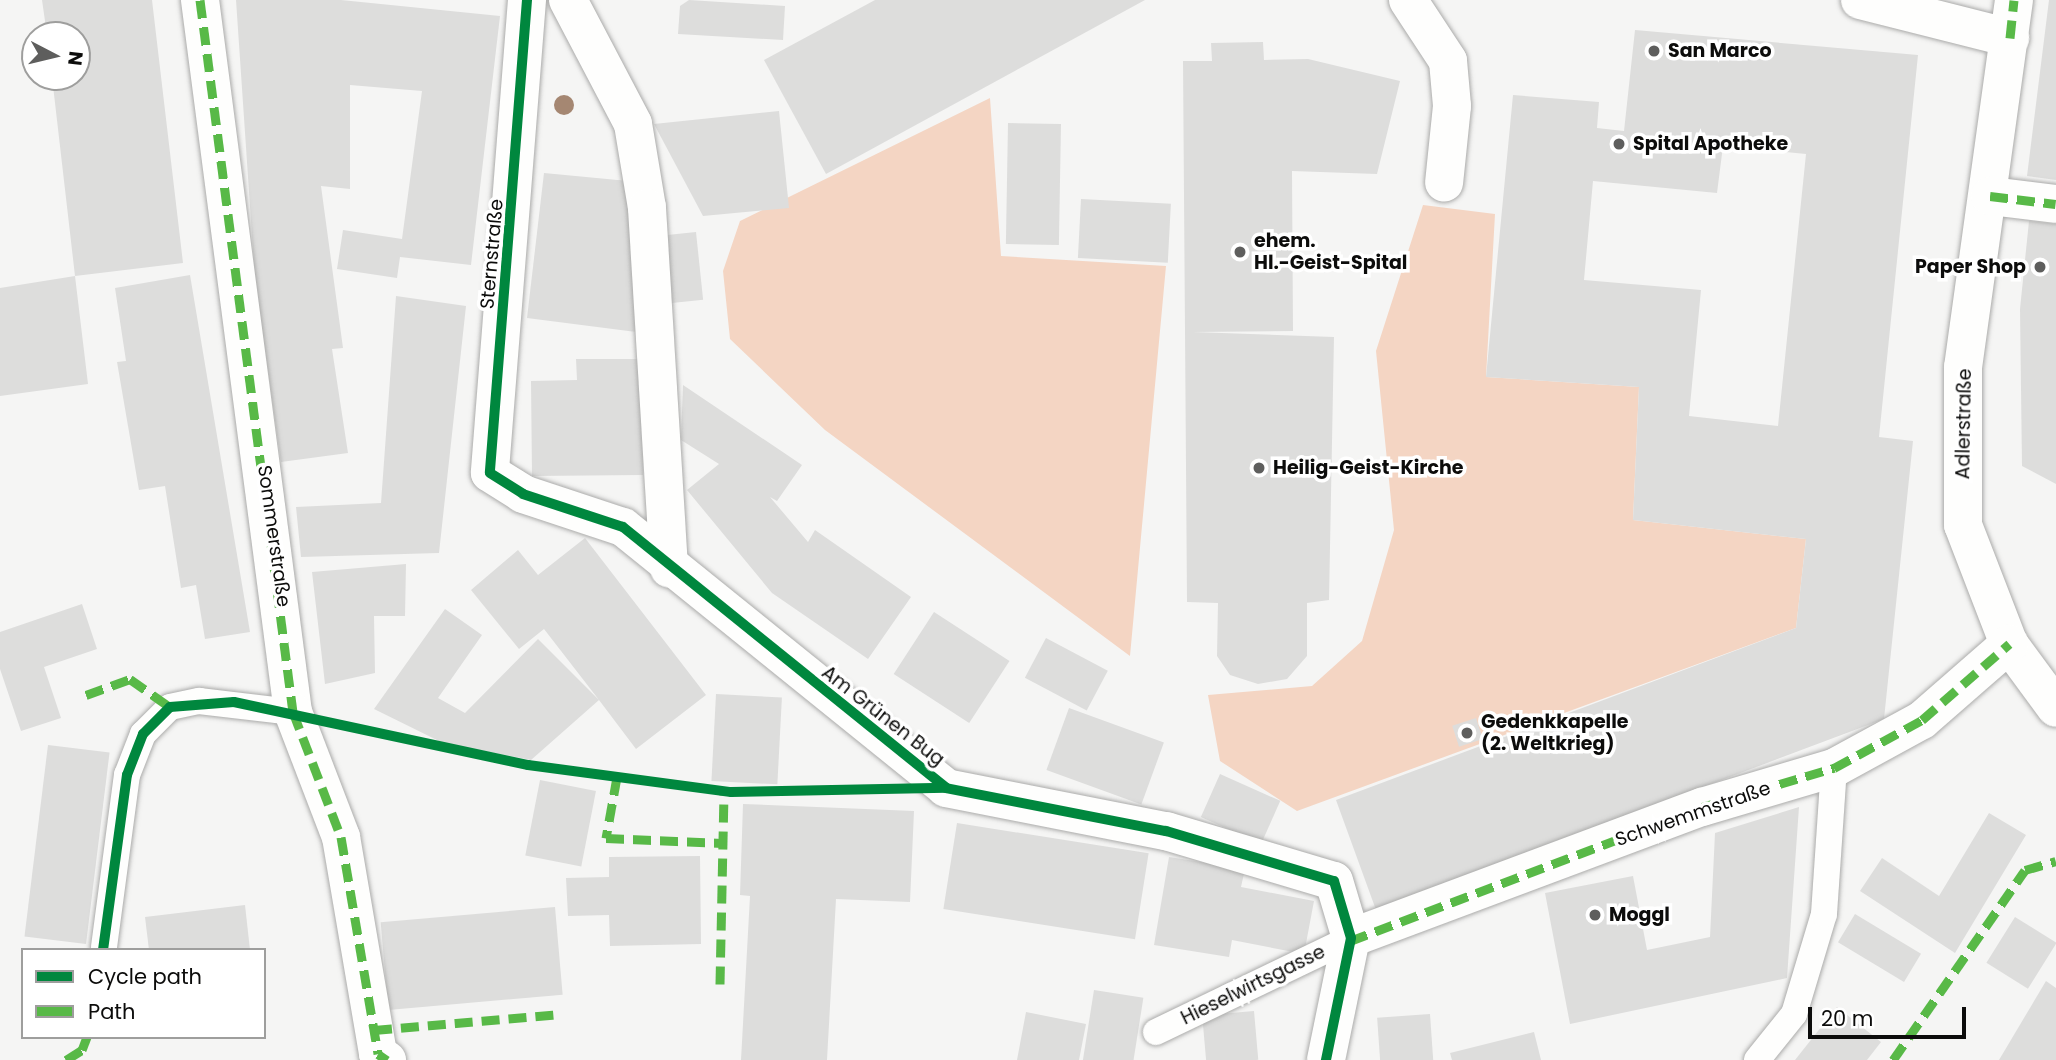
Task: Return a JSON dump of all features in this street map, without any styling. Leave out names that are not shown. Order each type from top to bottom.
[{"type":"street","name":"Sommerstraße","points":[[200,0],[293,712],[341,837],[378,1054],[387,1060]]},
{"type":"street","name":"Sternstraße","points":[[523,494],[490,473],[527,0]]},
{"type":"street","points":[[568,0],[632,124],[647,208],[669,568]]},
{"type":"street","points":[[1408,0],[1448,61],[1452,106],[1444,183]]},
{"type":"street","points":[[1860,0],[2010,38]]},
{"type":"street","name":"Adlerstraße","points":[[2014,0],[1990,196],[1963,367],[1963,525],[2009,644],[2056,708]]},
{"type":"street","points":[[1990,196],[2056,204]]},
{"type":"street","name":"Am Grünen Bug","points":[[523,494],[623,527],[669,568],[946,788],[1166,831],[1334,881],[1351,939]]},
{"type":"street","name":"Schwemmstraße","points":[[1351,939],[1702,807],[1834,768],[1922,720],[2009,644]]},
{"type":"street","points":[[1326,1060],[1351,939]]},
{"type":"lane","points":[[104,947],[127,775],[143,734],[170,707],[199,701],[293,712]]},
{"type":"lane","points":[[1757,1060],[1794,1014],[1825,914],[1834,768]]},
{"type":"lane","name":"Hieselwirtsgasse","points":[[1156,1032],[1351,939]]},
{"type":"shaded area","points":[[990,98],[1001,256],[1166,266],[1130,656],[825,430],[730,339],[723,271],[740,221]]},
{"type":"shaded area","points":[[1423,205],[1495,214],[1486,377],[1639,387],[1633,520],[1806,539],[1796,628],[1297,811],[1220,761],[1208,695],[1312,686],[1362,641],[1394,530],[1376,351]]},
{"type":"building","points":[[42,0],[152,0],[183,263],[75,276],[54,91],[91,91],[91,21],[45,21]]},
{"type":"building","points":[[236,0],[341,0],[500,16],[471,265],[400,257],[397,278],[337,269],[343,230],[402,239],[422,91],[350,85],[350,189],[321,186],[343,348],[332,349],[348,453],[281,462],[255,280]]},
{"type":"building","points":[[689,0],[785,6],[783,40],[678,34],[680,6]]},
{"type":"building","points":[[875,0],[1145,0],[826,174],[764,60]]},
{"type":"building","points":[[2049,0],[2056,0],[2056,180],[2027,176]]},
{"type":"building","points":[[1635,30],[1918,55],[1879,437],[1913,441],[1884,719],[1376,910],[1336,800],[1796,628],[1806,539],[1633,520],[1639,387],[1486,377],[1513,95],[1599,102],[1597,128],[1624,131]],"holes":[[[1723,146],[1806,154],[1778,426],[1689,416],[1701,290],[1584,280],[1593,181],[1717,193]]]},
{"type":"building","points":[[1263,42],[1264,60],[1308,59],[1400,81],[1377,174],[1292,171],[1293,331],[1193,332],[1334,337],[1329,600],[1307,603],[1307,656],[1287,679],[1258,684],[1230,675],[1217,656],[1218,603],[1187,602],[1183,61],[1212,61],[1211,43]]},
{"type":"building","points":[[779,111],[789,208],[703,216],[654,124]]},
{"type":"building","points":[[1008,123],[1061,124],[1059,245],[1006,244]]},
{"type":"building","points":[[544,173],[628,181],[644,333],[527,318]]},
{"type":"building","points":[[1081,199],[1171,204],[1168,263],[1078,258]]},
{"type":"building","points":[[2029,221],[2056,224],[2056,484],[2022,466],[2020,309]]},
{"type":"building","points":[[696,232],[703,300],[662,304],[655,236]]},
{"type":"building","points":[[190,275],[250,632],[205,639],[196,585],[181,588],[165,486],[139,490],[117,362],[126,361],[115,288]]},
{"type":"building","points":[[75,276],[88,384],[0,396],[0,288]]},
{"type":"building","points":[[396,296],[466,306],[439,553],[301,557],[296,507],[381,503]]},
{"type":"building","points":[[576,359],[642,359],[643,475],[532,476],[531,381],[577,380]]},
{"type":"building","points":[[683,385],[802,465],[777,501],[770,497],[808,542],[815,530],[911,597],[868,659],[772,593],[687,490],[719,464],[681,440]]},
{"type":"building","points":[[585,538],[706,695],[636,749],[544,629],[519,649],[471,590],[518,550],[538,575]]},
{"type":"building","points":[[406,564],[405,616],[374,616],[375,673],[325,684],[312,572]]},
{"type":"building","points":[[82,604],[97,649],[44,667],[61,718],[21,731],[0,669],[0,632]]},
{"type":"building","points":[[445,609],[482,635],[438,698],[465,713],[538,639],[599,700],[531,760],[443,743],[374,709]]},
{"type":"building","points":[[934,612],[1009,661],[969,723],[894,674]]},
{"type":"building","points":[[1046,638],[1108,671],[1087,711],[1025,678]]},
{"type":"building","points":[[716,694],[782,697],[777,784],[711,781]]},
{"type":"building","points":[[1069,708],[1164,743],[1141,805],[1046,770]]},
{"type":"building","name":"Gedenkkapelle (2. Weltkrieg)","points":[[1476,718],[1483,739],[1459,747],[1452,726]]},
{"type":"building","points":[[48,745],[110,753],[86,944],[24,937]]},
{"type":"building","points":[[1220,774],[1280,801],[1261,844],[1201,817]]},
{"type":"building","points":[[540,780],[596,791],[581,866],[525,856]]},
{"type":"building","points":[[743,804],[914,811],[910,902],[836,899],[827,1060],[741,1060],[750,896],[740,895]]},
{"type":"building","name":"Moggl","points":[[1799,807],[1787,978],[1570,1024],[1545,893],[1633,876],[1647,950],[1710,937],[1715,833]]},
{"type":"building","points":[[1989,813],[2026,835],[1955,953],[1860,891],[1882,858],[1939,896]]},
{"type":"building","points":[[957,823],[1149,853],[1135,939],[943,909]]},
{"type":"building","points":[[700,856],[701,944],[610,946],[609,915],[568,916],[566,878],[609,877],[609,857]]},
{"type":"building","points":[[1169,857],[1245,869],[1241,887],[1314,901],[1304,954],[1232,940],[1229,957],[1154,945]]},
{"type":"building","points":[[245,905],[250,948],[149,948],[145,917]]},
{"type":"building","points":[[555,907],[563,995],[388,1010],[381,922]]},
{"type":"building","points":[[1855,914],[1921,954],[1904,982],[1838,942]]},
{"type":"building","points":[[2015,917],[2056,943],[2028,989],[1986,963]]},
{"type":"building","points":[[2046,981],[2056,988],[2056,1060],[1999,1060]]},
{"type":"building","points":[[1094,990],[1143,998],[1134,1060],[1083,1060]]},
{"type":"building","points":[[1837,1007],[1881,1042],[1867,1060],[1795,1060]]},
{"type":"building","points":[[1254,1011],[1258,1060],[1206,1060],[1202,1016]]},
{"type":"building","points":[[1026,1012],[1086,1024],[1079,1060],[1017,1060]]},
{"type":"building","points":[[1430,1014],[1433,1060],[1380,1060],[1377,1018]]},
{"type":"building","points":[[1534,1032],[1541,1060],[1452,1060],[1450,1053]]},
{"type":"marked path","points":[[200,0],[293,712],[341,837],[378,1054],[387,1060]]},
{"type":"marked path","points":[[2010,38],[2014,0]]},
{"type":"marked path","points":[[1990,196],[2056,204]]},
{"type":"marked path","points":[[1350,941],[1702,807],[1834,768],[1922,720],[2009,644]]},
{"type":"marked path","points":[[86,695],[130,679],[170,707]]},
{"type":"marked path","points":[[617,777],[606,838],[723,843]]},
{"type":"marked path","points":[[720,984],[724,791]]},
{"type":"marked path","points":[[1893,1060],[2025,870],[2056,861]]},
{"type":"marked path","points":[[374,1030],[561,1014]]},
{"type":"marked path","points":[[66,1060],[82,1050],[86,1039]]},
{"type":"cycle path","points":[[527,0],[490,473],[523,494],[623,527],[946,788],[1166,831],[1334,881],[1351,938],[1326,1060]]},
{"type":"cycle path","points":[[103,948],[127,775],[143,734],[170,707],[234,702],[528,765],[731,792],[946,788]]},
{"type":"place","name":"San Marco","points":[[1654,51]]},
{"type":"place","name":"Spital Apotheke","points":[[1619,144]]},
{"type":"place","name":"ehem. Hl.-Geist-Spital","points":[[1240,252]]},
{"type":"place","name":"Paper Shop","points":[[2040,267]]},
{"type":"place","name":"Heilig-Geist-Kirche","points":[[1259,468]]},
{"type":"place","name":"Gedenkkapelle (2. Weltkrieg)","points":[[1467,733]]},
{"type":"place","name":"Moggl","points":[[1595,915]]}]
